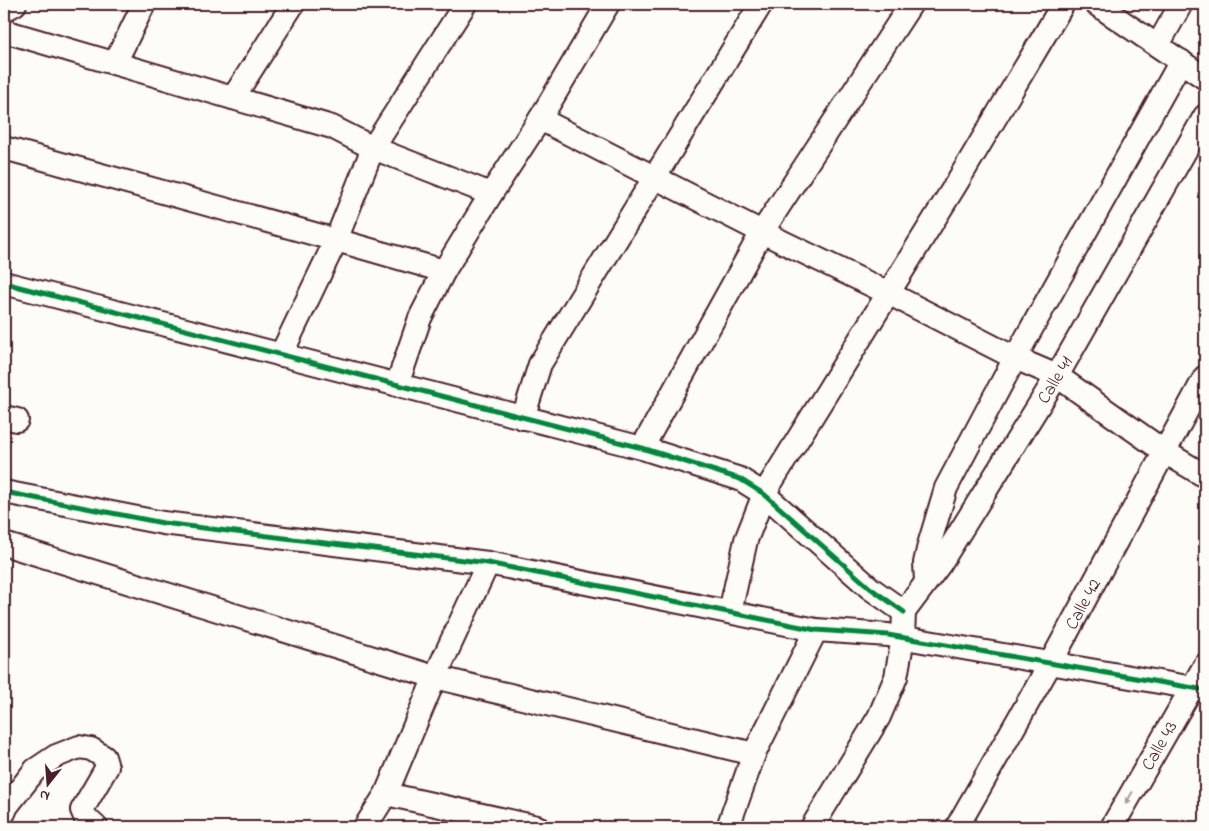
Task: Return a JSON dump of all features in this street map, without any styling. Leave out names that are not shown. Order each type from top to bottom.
[{"type":"street","points":[[4,10],[14,4]]},
{"type":"street","points":[[115,63],[144,4]]},
{"type":"street","points":[[233,98],[293,4]]},
{"type":"street","points":[[281,355],[336,240],[373,148],[465,4]]},
{"type":"street","points":[[397,386],[420,318],[444,271],[540,119],[608,4]]},
{"type":"street","points":[[524,418],[540,364],[762,4]]},
{"type":"street","points":[[642,448],[762,232],[911,4]]},
{"type":"street","points":[[730,612],[746,540],[764,494],[956,184],[1064,4]]},
{"type":"street","points":[[1096,4],[1205,78]]},
{"type":"street","points":[[1158,45],[1181,4]]},
{"type":"street","points":[[4,31],[332,127],[373,148],[491,194]]},
{"type":"street","points":[[926,582],[925,562],[946,488],[1015,358],[1180,61]]},
{"type":"street","name":"Calle 41","points":[[904,612],[940,564],[1057,376],[1205,116]]},
{"type":"street","points":[[540,119],[1015,358],[1057,376],[1165,452],[1205,476]]},
{"type":"street","points":[[4,148],[444,271]]},
{"type":"street","points":[[4,283],[642,448],[740,479],[764,494],[870,588],[904,612],[903,638],[896,676],[879,717],[812,827]]},
{"type":"street","name":"Calle 42","points":[[957,827],[1050,664],[1205,377]]},
{"type":"street","points":[[4,492],[163,522],[488,563],[816,630],[888,635],[1199,689]]},
{"type":"street","points":[[4,544],[435,677],[754,754]]},
{"type":"street","points":[[365,827],[386,794],[435,677],[488,563]]},
{"type":"street","points":[[728,827],[754,754],[816,630]]},
{"type":"street","name":"Calle 43","points":[[1112,827],[1199,689],[1205,665]]},
{"type":"street","points":[[4,813],[7,806],[35,770],[56,756],[78,747],[85,748],[91,749],[104,757],[107,767],[82,810],[85,817],[96,827]]},
{"type":"street","points":[[386,794],[537,827]]},
{"type":"cycle path","points":[[4,283],[642,448],[740,479],[764,494],[870,588],[904,612]]},
{"type":"cycle path","points":[[4,492],[163,523],[488,563],[816,630],[888,635],[1205,690]]}]
